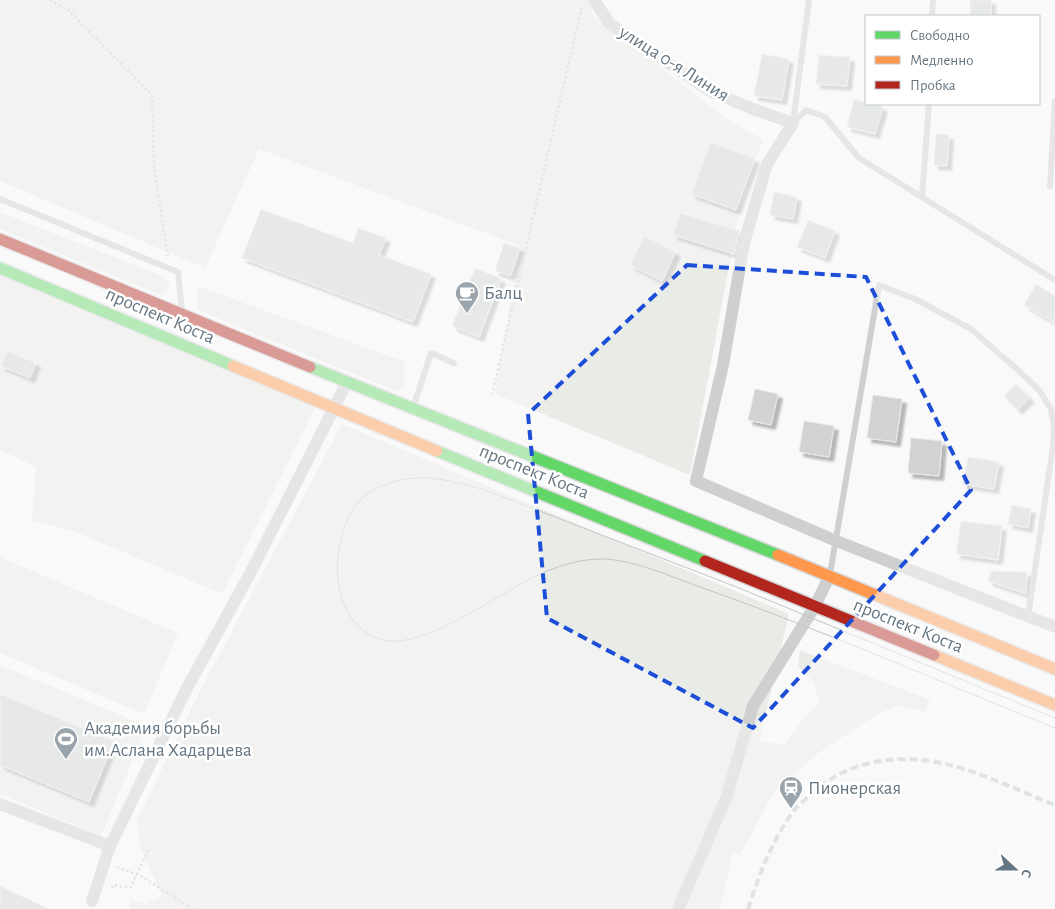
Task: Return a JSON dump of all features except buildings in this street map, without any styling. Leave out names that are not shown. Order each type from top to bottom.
[{"type":"main road","name":"проспект Коста","points":[[0,239],[412,409],[699,522],[829,577],[922,612],[1055,669]]},
{"type":"main road","name":"проспект Коста","points":[[0,268],[333,408],[1055,705]]},
{"type":"street","name":"улица 0-я Линия","points":[[589,1],[610,24],[710,91],[752,109],[793,123]]},
{"type":"street","points":[[793,123],[768,164],[744,243],[723,365],[696,481],[834,540],[1055,628]]},
{"type":"street","points":[[92,901],[110,846],[186,690],[253,568],[347,382]]},
{"type":"street","points":[[678,909],[727,796],[753,706],[815,606],[829,577]]},
{"type":"street","points":[[0,804],[110,846]]},
{"type":"lane","points":[[793,123],[809,0]]},
{"type":"lane","points":[[932,15],[933,0]]},
{"type":"lane","points":[[1050,186],[1055,101]]},
{"type":"lane","points":[[922,197],[929,105]]},
{"type":"lane","points":[[793,123],[806,110],[825,117],[859,158],[1055,280]]},
{"type":"lane","points":[[0,199],[178,272],[182,315]]},
{"type":"lane","points":[[829,577],[879,285],[916,299],[971,329],[1039,390],[1051,409],[1054,427],[1053,446],[1028,617]]},
{"type":"lane","points":[[412,409],[431,353],[454,362]]},
{"type":"path","points":[[50,0],[68,10],[152,95],[154,169],[170,269]]},
{"type":"path","points":[[492,395],[580,9],[589,1]]},
{"type":"path","points":[[110,893],[113,885],[130,888],[149,849]]},
{"type":"path","points":[[104,862],[136,874],[192,909]]},
{"type":"highlighted area","points":[[687,265],[866,277],[971,490],[753,728],[547,618],[528,414]]},
{"type":"shaded area","points":[[0,0],[593,0],[592,14],[727,119],[764,140],[755,159],[741,202],[690,475],[495,394],[520,246],[259,149],[205,268],[0,181]]},
{"type":"shaded area","points":[[0,212],[162,276],[169,281],[169,289],[164,295],[158,294],[0,229]]},
{"type":"shaded area","points":[[0,274],[316,406],[222,594],[76,532],[32,520],[36,467],[0,450]]},
{"type":"shaded area","points":[[198,286],[405,362],[404,386],[398,391],[391,389],[197,310]]},
{"type":"shaded area","points":[[342,424],[789,614],[759,742],[785,744],[804,718],[819,702],[814,683],[798,666],[800,650],[930,700],[925,712],[898,705],[876,715],[817,754],[773,794],[740,855],[733,853],[720,909],[129,909],[130,899],[146,904],[162,896],[140,847],[137,820],[199,693]]},
{"type":"shaded area","points":[[0,557],[178,633],[144,714],[0,653]]},
{"type":"shaded area","name":"Академия борьбы им.Аслана Хадарцева","points":[[0,665],[147,726],[101,836],[0,794]]},
{"type":"tram line","points":[[1055,718],[734,586],[485,490],[425,478],[413,478],[389,483],[369,493],[359,501],[349,517],[342,537],[338,558],[338,579],[342,599],[351,617],[364,631],[383,640],[399,641],[438,630],[532,578],[556,568],[574,562],[600,559],[612,560],[652,569],[747,604],[836,638],[1055,728]]},
{"type":"railway","points":[[748,909],[772,848],[794,811],[822,785],[853,768],[887,760],[905,759],[941,763],[984,776],[1055,805]]},
{"type":"traffic: fast","points":[[0,268],[233,366]]},
{"type":"traffic: fast","points":[[310,367],[778,555]]},
{"type":"traffic: fast","points":[[437,451],[705,561]]},
{"type":"traffic: slow","points":[[233,366],[437,451]]},
{"type":"traffic: slow","points":[[778,555],[1055,669]]},
{"type":"traffic: slow","points":[[934,655],[1055,705]]},
{"type":"traffic: jam","points":[[0,239],[310,367]]},
{"type":"traffic: jam","points":[[705,561],[934,655]]},
{"type":"place","name":"Балц","points":[[467,314]]},
{"type":"place","name":"Академия борьбы им.Аслана Хадарцева","points":[[66,760]]},
{"type":"place","name":"Пионерская","points":[[791,809]]}]
